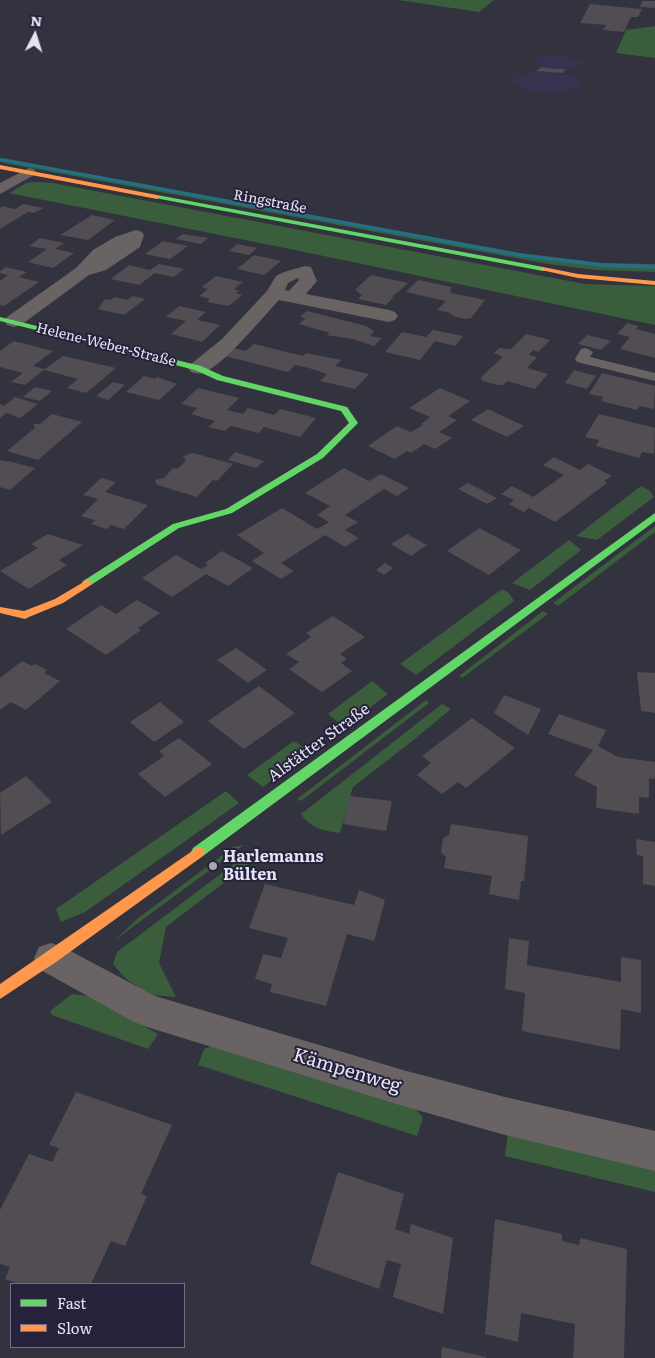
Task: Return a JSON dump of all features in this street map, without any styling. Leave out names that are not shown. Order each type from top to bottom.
[{"type":"street","name":"Ringstraße","points":[[0,167],[534,266],[578,276],[655,283]]},
{"type":"street","points":[[0,189],[29,172]]},
{"type":"street","name":"Ringstraße","points":[[534,266],[608,273],[655,274]]},
{"type":"street","name":"Helene-Weber-Straße","points":[[7,320],[83,272]]},
{"type":"street","name":"Helene-Weber-Straße","points":[[198,368],[284,295],[389,316]]},
{"type":"street","name":"Helene-Weber-Straße","points":[[0,610],[25,615],[59,601],[176,526],[229,511],[320,456],[354,423],[344,409],[220,378],[198,368],[7,320]]},
{"type":"street","name":"Alstätter Straße","points":[[0,992],[51,958],[655,516]]},
{"type":"street","name":"Kämpenweg","points":[[51,958],[147,1010],[449,1101],[655,1151]]},
{"type":"lane","points":[[586,352],[582,359],[655,377]]},
{"type":"shaded area","points":[[562,55],[580,60],[583,64],[576,68],[554,69],[537,65],[533,61],[542,56]]},
{"type":"shaded area","points":[[539,71],[570,75],[577,78],[581,85],[570,91],[548,93],[527,90],[514,83],[513,80],[521,74]]},
{"type":"green space","points":[[398,0],[494,0],[479,12]]},
{"type":"green space","points":[[655,26],[655,58],[616,53],[626,30]]},
{"type":"green space","points":[[0,158],[531,255],[594,263],[655,264],[655,272],[596,270],[548,264],[9,164],[0,162]]},
{"type":"green space","points":[[26,183],[53,183],[585,284],[655,286],[655,325],[9,193]]},
{"type":"green space","points":[[641,486],[649,490],[654,497],[597,540],[576,536]]},
{"type":"green space","points":[[655,526],[655,532],[558,606],[553,603]]},
{"type":"green space","points":[[569,540],[581,550],[530,590],[512,583]]},
{"type":"green space","points":[[502,589],[509,593],[514,601],[416,675],[400,664]]},
{"type":"green space","points":[[543,611],[548,614],[462,678],[459,676]]},
{"type":"green space","points":[[372,681],[388,694],[344,727],[328,714]]},
{"type":"green space","points":[[426,700],[429,703],[301,801],[297,799]]},
{"type":"green space","points":[[442,704],[451,709],[353,787],[340,833],[313,826],[305,819],[301,814]]},
{"type":"green space","points":[[294,741],[309,751],[263,787],[247,775]]},
{"type":"green space","points":[[226,791],[239,803],[85,912],[61,922],[56,909]]},
{"type":"green space","points":[[244,845],[115,940],[137,919],[233,847]]},
{"type":"green space","points":[[255,848],[263,853],[166,927],[159,963],[176,997],[151,995],[126,979],[113,964],[117,952]]},
{"type":"green space","points":[[72,994],[89,996],[158,1034],[148,1049],[52,1015],[50,1011]]},
{"type":"green space","points":[[215,1045],[413,1105],[423,1118],[417,1136],[198,1065],[204,1049]]},
{"type":"green space","points":[[508,1131],[655,1165],[655,1192],[505,1156]]},
{"type":"building","points":[[642,1],[655,1],[655,8],[640,7]]},
{"type":"building","points":[[590,4],[642,9],[638,17],[631,17],[624,32],[603,30],[606,25],[580,23]]},
{"type":"building","points":[[541,67],[566,69],[562,73],[536,71]]},
{"type":"building","points":[[23,204],[43,208],[34,213],[28,212],[0,229],[0,208],[3,206],[15,209]]},
{"type":"building","points":[[92,215],[115,220],[88,240],[60,235]]},
{"type":"building","points":[[183,234],[208,238],[201,244],[176,239]]},
{"type":"building","points":[[40,238],[64,243],[55,249],[74,253],[53,268],[28,262],[47,249],[29,246]]},
{"type":"building","points":[[163,241],[188,246],[170,259],[145,254]]},
{"type":"building","points":[[237,244],[257,248],[249,255],[229,251]]},
{"type":"building","points":[[254,255],[281,261],[264,275],[237,269]]},
{"type":"building","points":[[159,264],[184,269],[174,277],[155,273],[139,285],[111,279],[129,265],[150,270]]},
{"type":"building","points":[[6,267],[27,272],[19,277],[39,282],[4,306],[0,305],[0,281],[8,275],[0,273],[0,271]]},
{"type":"building","points":[[371,275],[408,283],[386,305],[358,299],[362,295],[355,290]]},
{"type":"building","points":[[216,276],[243,282],[234,289],[240,291],[236,293],[242,295],[229,306],[207,302],[210,299],[199,296],[208,289],[202,287]]},
{"type":"building","points":[[418,280],[452,287],[450,290],[452,293],[485,300],[471,318],[465,319],[453,316],[450,313],[437,310],[446,301],[406,292]]},
{"type":"building","points":[[133,296],[145,299],[124,315],[98,309],[105,299],[110,300],[114,297],[128,300]]},
{"type":"building","points":[[179,306],[206,312],[197,320],[220,325],[202,342],[171,334],[186,321],[166,317]]},
{"type":"building","points":[[307,311],[366,326],[374,331],[370,336],[382,338],[374,346],[353,339],[327,335],[330,333],[299,324],[305,318],[300,317]]},
{"type":"building","points":[[627,323],[638,326],[636,329],[655,334],[655,358],[620,349],[630,337],[617,334]]},
{"type":"building","points":[[433,330],[463,336],[455,346],[435,341],[420,360],[385,352],[402,332],[426,337]]},
{"type":"building","points":[[526,334],[550,340],[538,352],[533,350],[529,355],[537,357],[527,368],[548,374],[535,389],[507,381],[503,385],[498,385],[482,381],[481,378],[484,374],[503,357],[494,353],[499,348],[511,349]]},
{"type":"building","points":[[587,335],[611,341],[601,350],[578,344]]},
{"type":"building","points":[[14,341],[53,351],[33,366],[45,369],[63,356],[116,368],[86,393],[67,388],[78,379],[44,370],[25,385],[11,382],[23,373],[0,367],[0,351]]},
{"type":"building","points":[[254,344],[303,356],[306,353],[341,360],[335,366],[369,374],[355,389],[320,381],[327,374],[309,368],[295,365],[288,372],[225,356],[233,348],[246,351]]},
{"type":"building","points":[[574,370],[596,376],[587,389],[565,383]]},
{"type":"building","points":[[602,373],[655,386],[654,409],[640,406],[637,410],[601,401],[603,397],[589,394]]},
{"type":"building","points":[[144,376],[156,379],[157,377],[177,384],[159,400],[126,392]]},
{"type":"building","points":[[113,382],[125,385],[108,400],[96,396]]},
{"type":"building","points":[[35,387],[52,391],[40,401],[23,397]]},
{"type":"building","points":[[198,388],[239,398],[227,410],[243,414],[248,408],[274,415],[280,409],[316,418],[300,437],[264,427],[259,433],[231,426],[225,431],[208,427],[215,421],[191,414],[197,408],[181,404]]},
{"type":"building","points":[[440,388],[470,401],[448,416],[457,420],[439,432],[452,438],[435,449],[424,444],[411,453],[407,451],[395,459],[368,446],[397,426],[411,432],[423,425],[421,424],[430,417],[409,408]]},
{"type":"building","points":[[15,397],[38,404],[20,418],[6,413],[0,418],[0,404],[4,406]]},
{"type":"building","points":[[488,409],[524,426],[507,437],[471,420]]},
{"type":"building","points":[[52,414],[82,422],[38,460],[7,451],[36,427],[33,426],[34,424],[40,424]]},
{"type":"building","points":[[599,414],[655,428],[654,454],[642,452],[639,458],[596,446],[599,440],[585,437]]},
{"type":"building","points":[[235,452],[264,461],[256,468],[228,460]]},
{"type":"building","points":[[193,453],[233,464],[217,481],[213,480],[197,497],[157,485],[155,480],[164,478],[173,468],[177,469],[186,461],[183,456]]},
{"type":"building","points":[[554,457],[580,470],[588,464],[612,476],[604,481],[607,483],[555,522],[529,508],[524,512],[509,504],[514,500],[501,494],[512,486],[533,497],[564,475],[543,465]]},
{"type":"building","points":[[0,460],[35,468],[10,490],[0,487]]},
{"type":"building","points":[[344,468],[369,481],[381,474],[409,488],[397,496],[384,489],[345,515],[358,522],[345,530],[359,538],[345,547],[325,535],[281,563],[294,571],[281,579],[252,561],[264,553],[237,535],[282,508],[317,529],[329,522],[317,515],[330,506],[305,493]]},
{"type":"building","points":[[101,478],[116,482],[105,492],[148,505],[124,529],[111,525],[107,529],[91,524],[95,520],[81,516],[98,499],[83,495]]},
{"type":"building","points":[[468,483],[497,498],[487,504],[458,489]]},
{"type":"building","points":[[479,528],[521,550],[489,575],[447,551]]},
{"type":"building","points":[[48,534],[83,545],[59,560],[67,565],[29,589],[0,571],[38,548],[31,544]]},
{"type":"building","points":[[407,534],[427,545],[411,556],[391,544]]},
{"type":"building","points":[[222,551],[253,568],[228,586],[206,574],[172,597],[142,578],[176,555],[201,569],[208,565],[205,563]]},
{"type":"building","points":[[385,563],[393,568],[384,575],[376,570]]},
{"type":"building","points":[[137,600],[160,613],[138,628],[141,630],[106,655],[66,629],[101,605],[116,614]]},
{"type":"building","points":[[333,616],[365,637],[340,654],[347,659],[341,663],[352,671],[322,692],[289,669],[299,662],[286,654],[311,637],[306,633]]},
{"type":"building","points":[[236,648],[267,670],[248,683],[217,660]]},
{"type":"building","points":[[22,661],[32,666],[35,664],[47,670],[44,673],[60,681],[26,710],[11,702],[0,710],[0,678]]},
{"type":"building","points":[[637,672],[655,673],[655,713],[641,711]]},
{"type":"building","points":[[259,686],[295,713],[244,749],[208,721]]},
{"type":"building","points":[[504,695],[541,709],[528,735],[494,713]]},
{"type":"building","points":[[160,702],[184,722],[154,742],[130,722]]},
{"type":"building","points":[[559,714],[606,730],[598,746],[618,757],[655,762],[655,779],[649,778],[649,798],[639,797],[639,814],[596,808],[597,787],[574,775],[593,750],[548,734]]},
{"type":"building","points":[[472,718],[515,748],[466,788],[458,782],[442,794],[417,775],[431,763],[422,756]]},
{"type":"building","points":[[179,738],[212,764],[165,797],[138,774],[164,756],[159,751]]},
{"type":"building","points":[[26,776],[52,802],[1,835],[0,793]]},
{"type":"building","points":[[350,796],[392,801],[386,831],[343,824]]},
{"type":"building","points":[[451,824],[528,836],[524,881],[521,881],[519,900],[489,894],[492,876],[444,868],[446,857],[441,852],[443,838],[449,835]]},
{"type":"building","points":[[636,839],[655,842],[655,886],[643,884],[643,856],[637,855]]},
{"type":"building","points":[[265,884],[354,905],[359,890],[385,900],[374,941],[347,934],[326,1006],[270,992],[272,984],[255,979],[263,954],[281,958],[288,938],[249,928]]},
{"type":"building","points":[[509,938],[529,941],[527,965],[621,982],[621,957],[641,960],[641,1013],[621,1009],[620,1050],[522,1031],[525,993],[505,989]]},
{"type":"building","points":[[76,1092],[172,1125],[141,1194],[147,1196],[125,1246],[111,1241],[91,1283],[16,1283],[5,1279],[10,1267],[0,1264],[0,1210],[29,1154],[52,1162],[59,1148],[49,1145]]},
{"type":"building","points":[[338,1172],[404,1194],[395,1229],[409,1234],[411,1224],[453,1238],[443,1314],[393,1297],[401,1264],[387,1260],[379,1289],[310,1264]]},
{"type":"building","points":[[495,1219],[562,1234],[562,1241],[579,1245],[580,1238],[627,1249],[624,1358],[573,1358],[575,1324],[521,1313],[518,1342],[485,1334]]},
{"type":"building","points":[[442,1347],[486,1357],[486,1358],[441,1358]]},
{"type":"waterway","points":[[2,160],[519,255],[602,265],[655,267]]},
{"type":"traffic: fast","points":[[157,197],[543,269]]},
{"type":"traffic: fast","points":[[0,319],[198,368],[220,378],[344,409],[354,423],[320,456],[229,511],[176,526],[87,583]]},
{"type":"traffic: fast","points":[[198,852],[655,516]]},
{"type":"traffic: slow","points":[[0,167],[157,197]]},
{"type":"traffic: slow","points":[[543,269],[578,276],[655,283]]},
{"type":"traffic: slow","points":[[0,610],[25,615],[59,601],[87,583]]},
{"type":"traffic: slow","points":[[0,992],[51,958],[198,852]]},
{"type":"place","name":"Harlemanns Bülten","points":[[213,866]]}]
